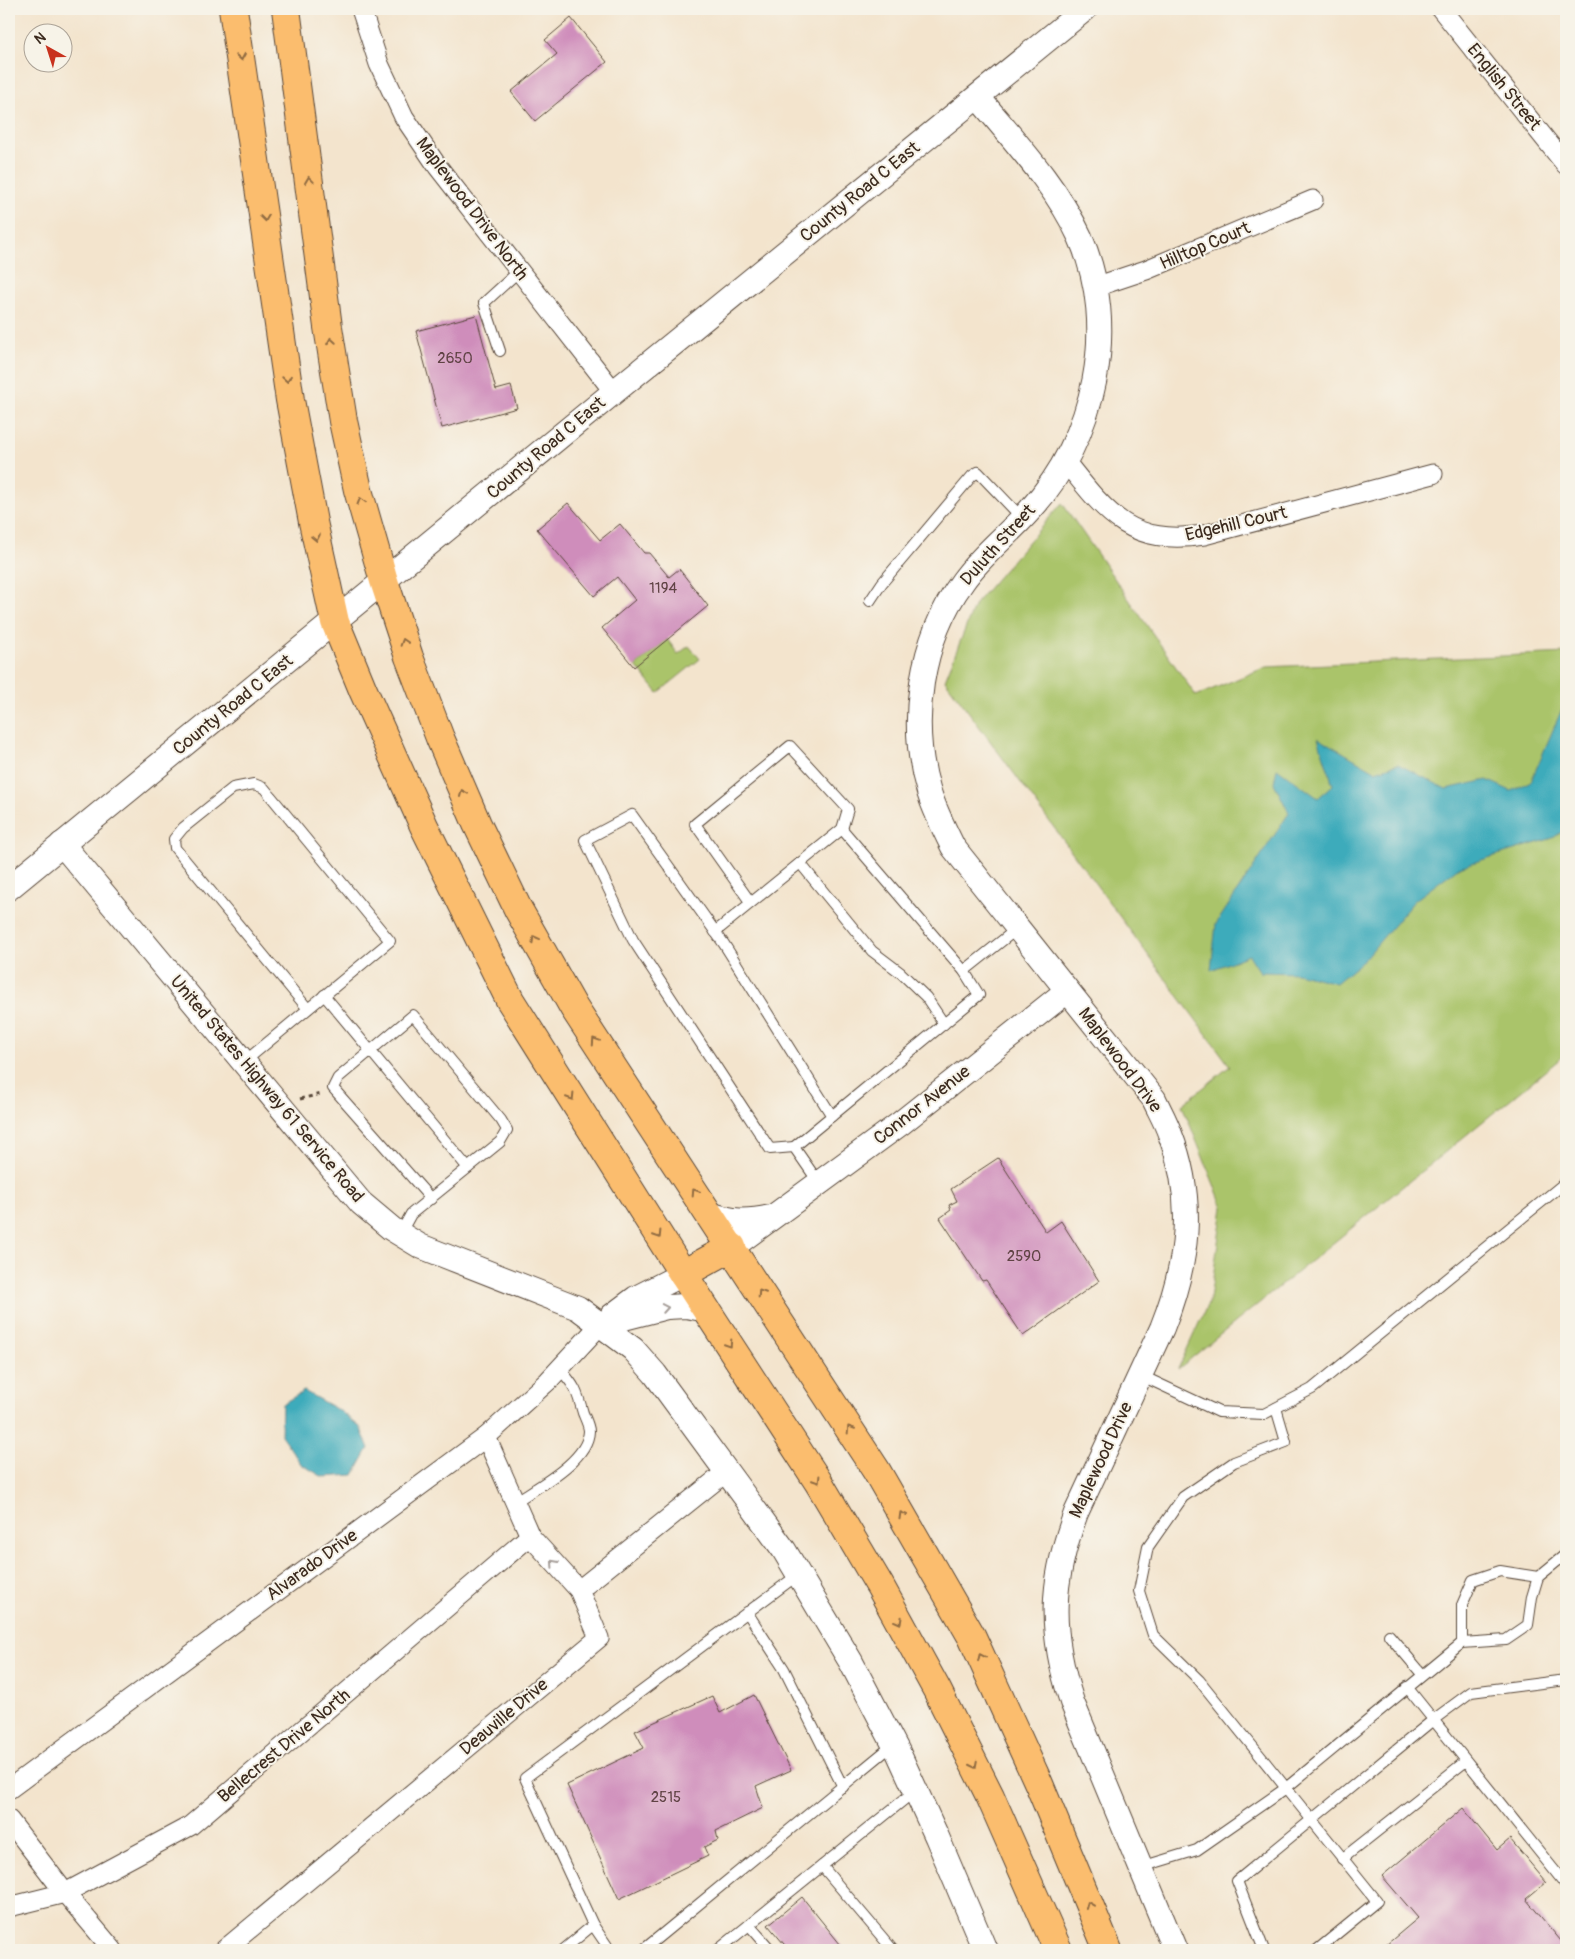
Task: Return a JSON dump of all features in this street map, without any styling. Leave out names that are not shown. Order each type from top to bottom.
[{"type":"main road","points":[[233,9],[290,400],[334,622],[424,826],[510,1000],[683,1274],[819,1483],[884,1594],[937,1690],[990,1796],[1058,1950]]},
{"type":"main road","points":[[286,9],[328,327],[343,421],[358,490],[384,582],[409,657],[440,738],[477,824],[518,909],[574,1008],[876,1470],[972,1637],[1039,1784],[1108,1950]]},
{"type":"main road","name":"Connor Avenue","points":[[683,1274],[732,1247]]},
{"type":"street","name":"Maplewood Drive North","points":[[361,9],[379,64],[404,117],[438,167],[614,392]]},
{"type":"street","name":"County Road C East","points":[[9,888],[1085,9]]},
{"type":"street","name":"English Street","points":[[1441,9],[1566,165]]},
{"type":"street","name":"Duluth Street","points":[[978,97],[1050,187],[1080,238],[1095,287],[1099,324],[1098,358],[1093,391],[1081,429],[1065,461],[1048,487],[1022,518],[982,556],[946,609],[933,640],[924,672],[919,706],[922,759],[929,792],[953,847],[1068,990]]},
{"type":"street","name":"Hilltop Court","points":[[1095,287],[1146,270],[1313,200]]},
{"type":"street","name":"Edgehill Court","points":[[1065,461],[1101,505],[1119,521],[1138,531],[1168,538],[1204,535],[1433,474]]},
{"type":"street","name":"United States Highway 61 Service Road","points":[[62,844],[348,1190],[361,1203],[400,1234],[420,1246],[451,1260],[572,1306],[601,1324],[633,1348],[655,1374],[784,1550],[851,1662],[916,1790],[985,1950]]},
{"type":"street","name":"Connor Avenue","points":[[732,1247],[902,1123],[1068,990]]},
{"type":"street","name":"Maplewood Drive","points":[[1068,990],[1154,1099],[1170,1133],[1180,1165],[1185,1198],[1186,1223],[1183,1265],[1174,1297],[1076,1513],[1064,1544],[1057,1576],[1054,1603],[1061,1670],[1072,1702],[1175,1950]]},
{"type":"street","name":"Connor Avenue","points":[[710,1214],[728,1220],[748,1222],[775,1217]]},
{"type":"street","points":[[601,1324],[636,1298],[683,1274]]},
{"type":"street","points":[[601,1324],[667,1307],[686,1306],[707,1310]]},
{"type":"street","name":"Alvarado Drive","points":[[9,1789],[486,1437],[548,1381],[601,1324]]},
{"type":"street","points":[[486,1437],[530,1536],[579,1590],[726,1472]]},
{"type":"street","name":"Bellecrest Drive North","points":[[9,1907],[65,1893],[190,1826],[530,1536]]},
{"type":"street","name":"Deauville Drive","points":[[224,1950],[599,1638],[579,1590]]},
{"type":"street","points":[[9,1820],[65,1893],[113,1950]]},
{"type":"lane","points":[[500,351],[484,303],[519,271]]},
{"type":"lane","points":[[870,601],[900,561],[972,476],[978,472],[1022,518]]},
{"type":"lane","points":[[715,932],[751,903],[842,829],[848,809],[790,746],[695,824],[751,903]]},
{"type":"lane","points":[[243,1063],[390,941],[264,788],[254,784],[233,788],[183,828],[174,838],[175,848],[308,1009]]},
{"type":"lane","points":[[832,1116],[715,932],[632,815],[585,840],[633,940],[770,1149],[794,1147],[832,1116],[944,1024],[979,995],[964,971],[842,829]]},
{"type":"lane","points":[[800,863],[872,951],[901,973],[926,997],[944,1024]]},
{"type":"lane","points":[[964,971],[1018,928]]},
{"type":"lane","points":[[324,995],[468,1168]]},
{"type":"lane","points":[[400,1234],[411,1214],[431,1198],[500,1142],[507,1130],[501,1120],[413,1015],[338,1078],[334,1088],[431,1198]]},
{"type":"lane","points":[[794,1147],[819,1183]]},
{"type":"lane","points":[[1140,1375],[1218,1412],[1264,1414],[1312,1389],[1566,1182]]},
{"type":"lane","points":[[515,1502],[575,1460],[584,1448],[588,1431],[581,1405],[575,1386],[560,1369]]},
{"type":"lane","points":[[1276,1408],[1286,1442],[1234,1462],[1183,1497],[1148,1547],[1139,1591],[1152,1635],[1199,1680],[1377,1901],[1317,1950]]},
{"type":"lane","points":[[1141,1867],[1197,1850],[1286,1788],[1422,1674],[1462,1643],[1506,1640],[1528,1625],[1532,1597],[1538,1577],[1566,1554]]},
{"type":"lane","points":[[1462,1643],[1462,1606],[1473,1580],[1500,1571],[1538,1577]]},
{"type":"lane","points":[[610,1950],[593,1925],[524,1778],[799,1574]]},
{"type":"lane","points":[[747,1612],[784,1669],[843,1786]]},
{"type":"lane","points":[[1389,1634],[1422,1674]]},
{"type":"lane","points":[[1264,1950],[1237,1881],[1433,1720],[1472,1692],[1566,1680]]},
{"type":"lane","points":[[1406,1688],[1566,1885]]},
{"type":"lane","points":[[643,1950],[894,1744]]},
{"type":"lane","points":[[1342,1858],[1466,1761]]},
{"type":"lane","points":[[718,1950],[916,1790]]},
{"type":"lane","points":[[822,1866],[893,1950]]},
{"type":"lane","points":[[564,1950],[593,1925]]},
{"type":"lane","points":[[750,1925],[771,1950]]},
{"type":"path","points":[[299,1099],[336,1091]]},
{"type":"green space","points":[[1062,503],[1196,696],[1266,667],[1566,653],[1566,1054],[1178,1369],[1210,1299],[1223,1207],[1182,1105],[1230,1066],[945,680],[975,604]]},
{"type":"green space","points":[[667,639],[678,654],[689,646],[700,659],[658,693],[636,666]]},
{"type":"water","points":[[1565,702],[1566,829],[1553,838],[1459,867],[1414,901],[1364,960],[1336,983],[1297,973],[1260,972],[1249,955],[1211,970],[1216,924],[1289,813],[1274,783],[1277,768],[1318,798],[1333,785],[1318,738],[1375,771],[1398,764],[1446,789],[1487,780],[1511,791],[1531,781]]},
{"type":"water","points":[[304,1391],[340,1411],[360,1427],[369,1448],[354,1475],[323,1477],[301,1464],[281,1435],[282,1404]]},
{"type":"building","points":[[571,18],[607,62],[535,121],[511,92],[557,54],[545,40]]},
{"type":"building","points":[[476,315],[496,390],[511,386],[517,408],[442,428],[416,331]]},
{"type":"building","points":[[568,503],[600,540],[620,524],[644,553],[649,553],[669,577],[679,569],[708,606],[634,667],[602,628],[635,600],[617,577],[594,596],[537,529]]},
{"type":"building","points":[[998,1158],[1046,1232],[1061,1221],[1099,1281],[1023,1336],[986,1280],[982,1281],[940,1218],[951,1210],[949,1205],[957,1201],[951,1189]]},
{"type":"building","points":[[754,1695],[791,1770],[756,1786],[763,1808],[716,1831],[718,1840],[704,1847],[708,1856],[619,1899],[567,1785],[644,1748],[635,1731],[712,1696],[720,1713]]},
{"type":"building","points":[[1463,1808],[1497,1850],[1510,1839],[1546,1882],[1526,1899],[1566,1947],[1566,1950],[1380,1950],[1418,1918],[1382,1876]]},
{"type":"building","points":[[802,1897],[845,1950],[789,1950],[768,1925]]}]
